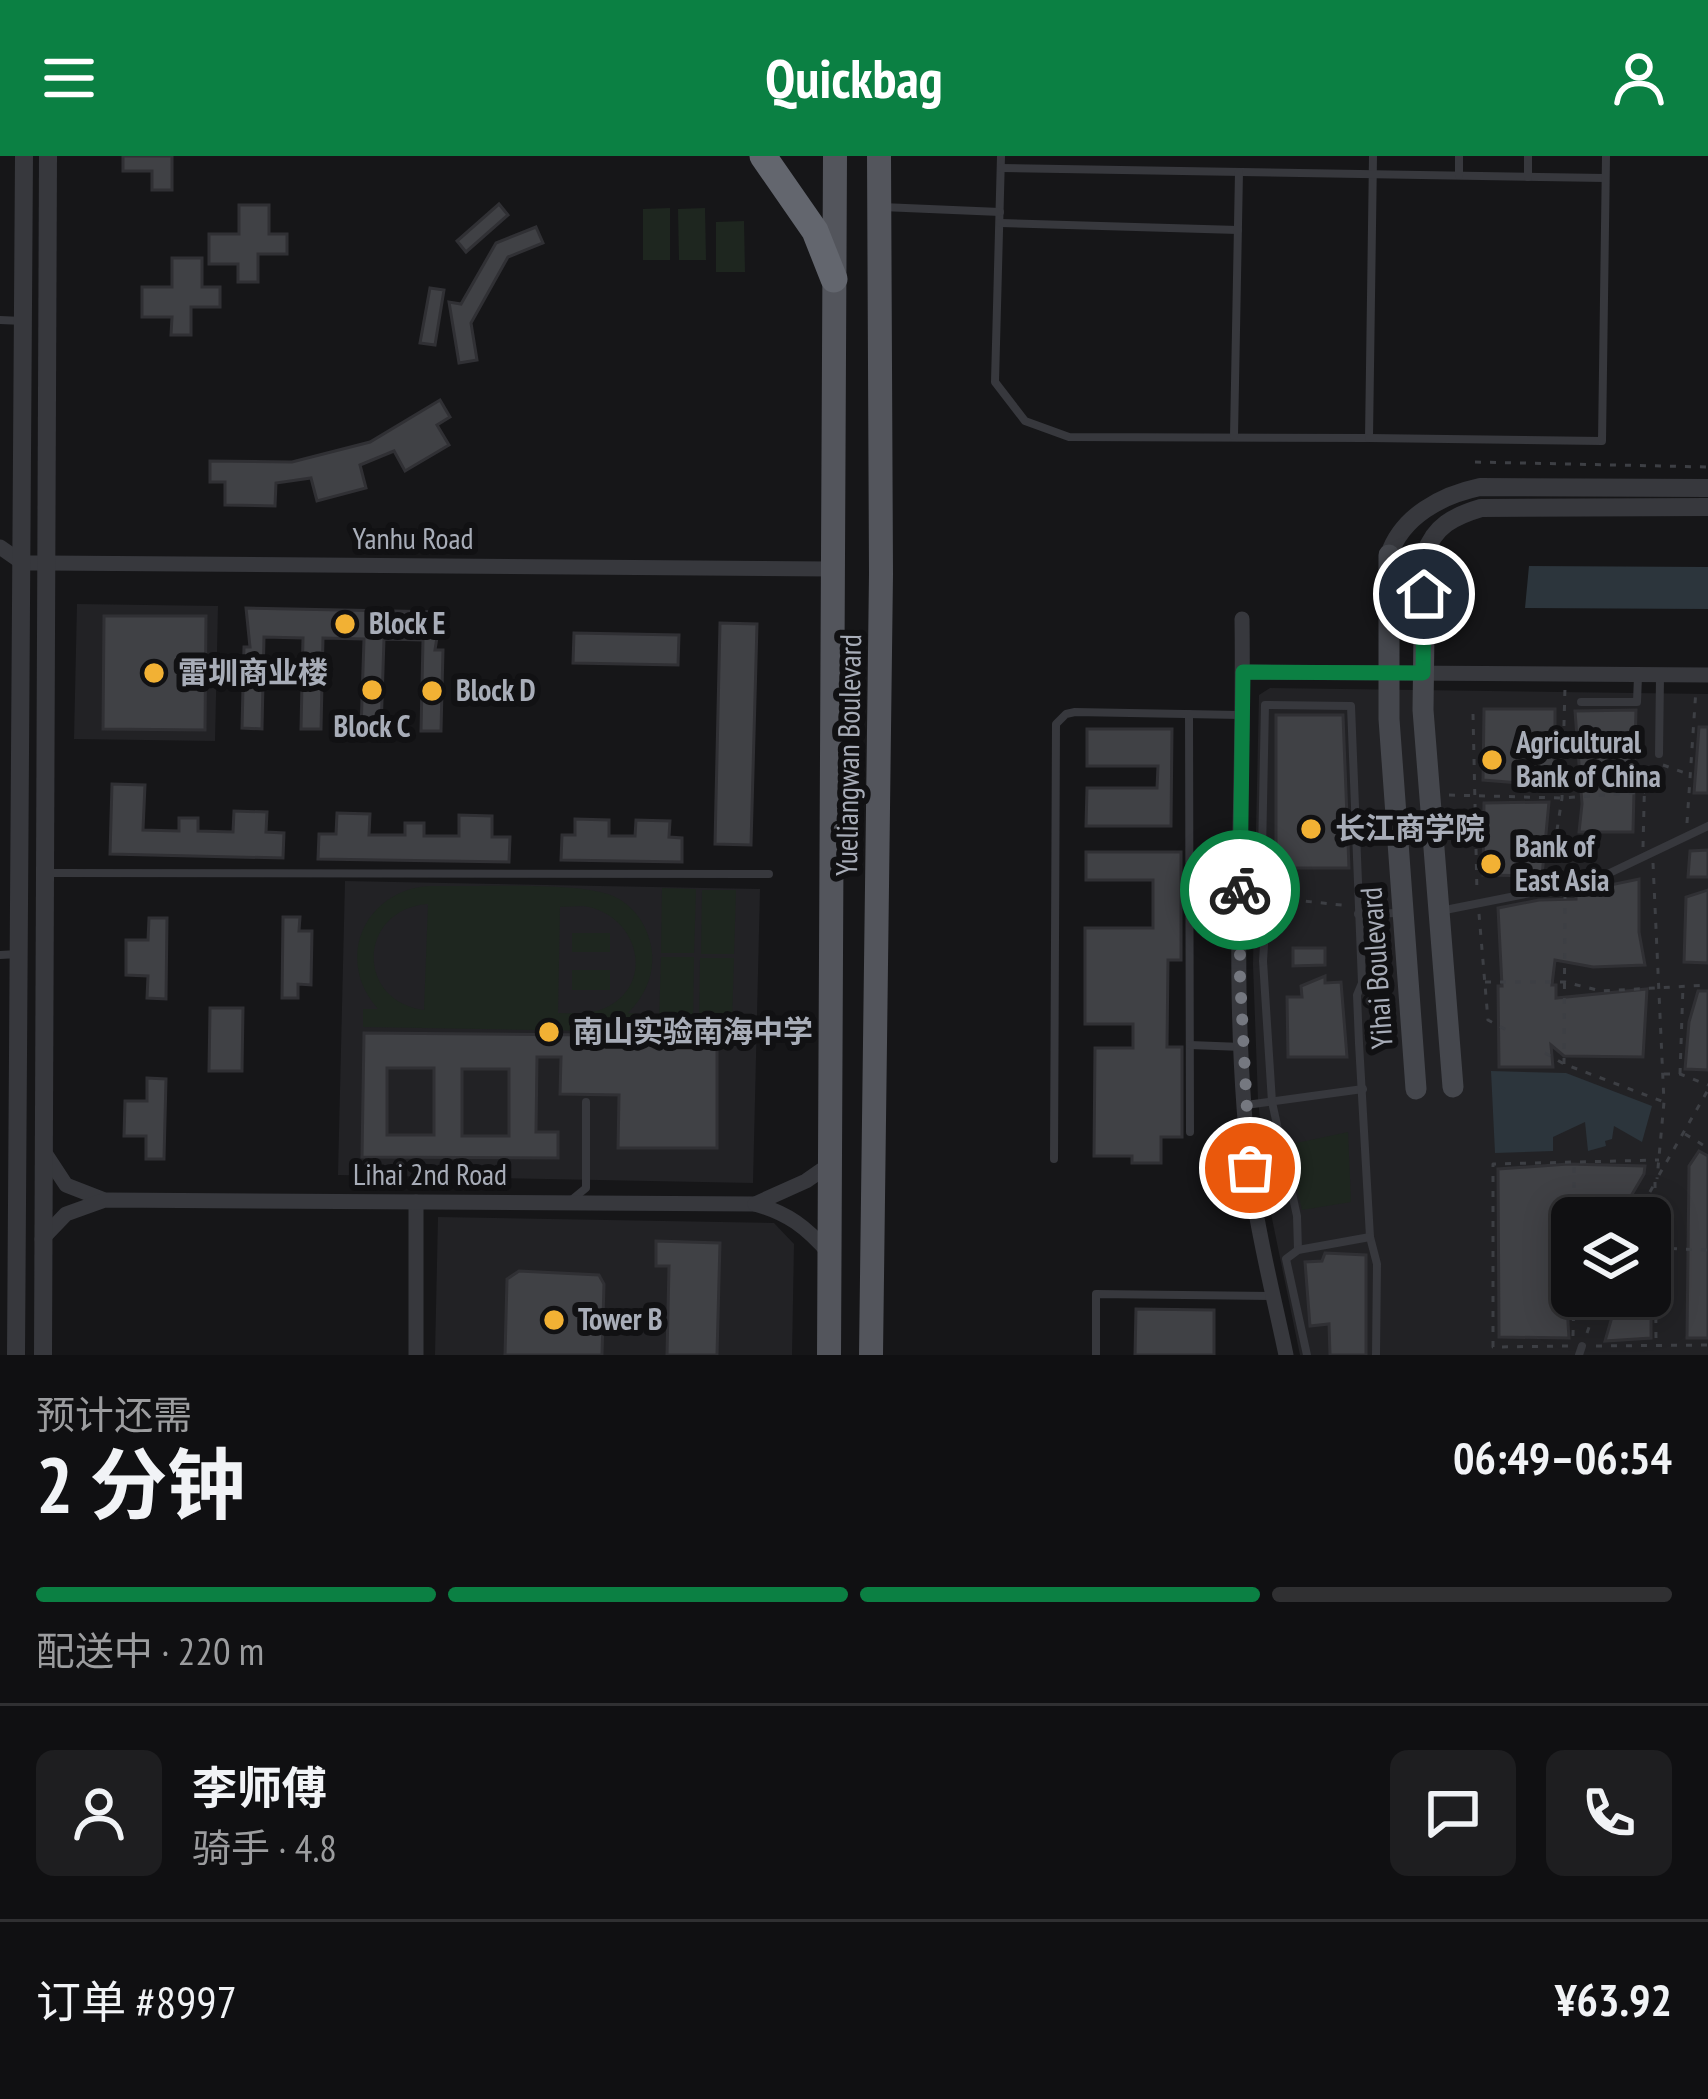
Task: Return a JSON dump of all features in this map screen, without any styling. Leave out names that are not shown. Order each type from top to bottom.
[{"type":"highway","points":[[741,156],[802,211]]},
{"type":"highway","points":[[763,156],[822,242],[834,279]]},
{"type":"main road","name":"Yueliangwan Boulevard","points":[[829,1355],[835,156]]},
{"type":"main road","name":"Yueliangwan Boulevard","points":[[872,1355],[881,574],[879,156]]},
{"type":"main road","points":[[1425,554],[1423,673],[1453,1087]]},
{"type":"main road","name":"Yihai Boulevard","points":[[1389,555],[1389,673],[1416,1090]]},
{"type":"street","points":[[16,1355],[10,954],[22,820],[24,156]]},
{"type":"street","points":[[43,1355],[47,156]]},
{"type":"street","points":[[1389,555],[1400,532],[1423,511],[1449,495],[1480,487],[1708,488]]},
{"type":"street","points":[[1425,554],[1431,538],[1447,521],[1481,508],[1708,507]]},
{"type":"street","points":[[0,547],[23,563]]},
{"type":"street","name":"Yanhu Road","points":[[23,563],[831,569]]},
{"type":"street","points":[[1242,619],[1239,933],[1246,1105],[1253,1193],[1286,1355]]},
{"type":"street","points":[[1243,672],[1660,675],[1702,681]]},
{"type":"street","name":"Lihai 2nd Road","points":[[43,1148],[53,1171],[67,1185],[105,1200]]},
{"type":"street","name":"Lihai 2nd Road","points":[[755,1204],[829,1165]]},
{"type":"street","name":"Lihai 2nd Road","points":[[42,1239],[65,1214],[105,1200],[755,1204],[784,1212],[829,1253]]},
{"type":"street","points":[[416,1202],[416,1355]]},
{"type":"lane","points":[[1001,156],[995,382],[1025,421],[1069,437],[1602,441],[1606,156]]},
{"type":"lane","points":[[1107,156],[1107,170]]},
{"type":"lane","points":[[1369,438],[1373,156]]},
{"type":"lane","points":[[1459,176],[1460,156]]},
{"type":"lane","points":[[1528,156],[1528,176]]},
{"type":"lane","points":[[1001,168],[1605,178]]},
{"type":"lane","points":[[1234,436],[1239,172]]},
{"type":"lane","points":[[879,207],[1000,212]]},
{"type":"lane","points":[[1000,223],[1238,230]]},
{"type":"lane","points":[[0,320],[24,321]]},
{"type":"lane","points":[[1582,702],[1637,702],[1638,675]]},
{"type":"lane","points":[[1659,754],[1660,675]]},
{"type":"lane","points":[[1298,1250],[1297,1216],[1272,1102],[1263,962],[1265,705],[1351,706],[1362,983],[1358,1019],[1370,1237],[1377,1264],[1376,1355]]},
{"type":"lane","points":[[1054,1159],[1056,724],[1075,712],[1241,715]]},
{"type":"lane","points":[[1190,714],[1190,1132]]},
{"type":"lane","points":[[0,821],[22,820]]},
{"type":"lane","points":[[1439,912],[1565,887],[1648,858],[1708,826]]},
{"type":"lane","points":[[46,873],[769,874]]},
{"type":"lane","points":[[1358,910],[1402,913]]},
{"type":"lane","points":[[1190,1045],[1244,1048]]},
{"type":"lane","points":[[1246,1105],[1364,1089]]},
{"type":"lane","points":[[568,1203],[586,1188],[586,1102]]},
{"type":"lane","points":[[1307,1355],[1288,1256],[1370,1237]]},
{"type":"lane","points":[[1096,1355],[1096,1294],[1274,1296]]},
{"type":"path","points":[[1474,462],[1708,467]]},
{"type":"path","points":[[1686,838],[1702,681]]},
{"type":"path","points":[[1548,891],[1562,798],[1564,686]]},
{"type":"path","points":[[1473,715],[1478,904],[1488,1020],[1510,1033]]},
{"type":"path","points":[[1656,1197],[1664,1102],[1645,765],[1651,761],[1690,775]]},
{"type":"path","points":[[1448,795],[1562,798],[1645,792]]},
{"type":"path","points":[[1564,1064],[1565,887]]},
{"type":"path","points":[[1267,897],[1358,910]]},
{"type":"path","points":[[1485,982],[1564,982],[1601,991],[1708,985]]},
{"type":"path","points":[[1680,1074],[1683,985]]},
{"type":"path","points":[[1545,1053],[1664,1102]]},
{"type":"path","points":[[1647,1197],[1705,1102],[1708,1088],[1680,1074],[1662,1074]]},
{"type":"path","points":[[1684,1133],[1708,1148]]},
{"type":"path","points":[[1574,1317],[1574,1346],[1493,1346],[1492,1164],[1659,1160]]},
{"type":"path","points":[[1574,1162],[1574,1197]]},
{"type":"path","points":[[1671,1249],[1708,1250]]},
{"type":"path","points":[[1592,1317],[1580,1350],[1708,1345]]},
{"type":"path","points":[[1656,1317],[1656,1346]]},
{"type":"shaded area","points":[[670,208],[670,260],[643,260],[643,209]]},
{"type":"shaded area","points":[[705,208],[706,260],[679,260],[678,209]]},
{"type":"shaded area","points":[[744,221],[745,272],[716,272],[716,222]]},
{"type":"shaded area","points":[[1529,566],[1708,567],[1708,609],[1525,608]]},
{"type":"shaded area","name":"雷圳商业楼","points":[[77,604],[218,606],[215,741],[74,739]]},
{"type":"shaded area","points":[[1270,688],[1708,694],[1708,1355],[1300,1355],[1269,1204],[1258,1100],[1253,965],[1259,695]]},
{"type":"shaded area","name":"南山实验南海中学","points":[[345,881],[760,889],[753,1183],[338,1175]]},
{"type":"shaded area","points":[[428,886],[551,887],[598,891],[620,900],[638,916],[651,946],[648,982],[628,1013],[650,1015],[649,1032],[363,1027],[363,1009],[378,1009],[358,970],[362,931],[387,900]],"holes":[[[428,904],[424,1010],[401,1003],[376,974],[378,938],[404,910]],[[583,906],[617,921],[628,935],[636,967],[621,997],[605,1008],[558,1013],[560,907]]]},
{"type":"shaded area","points":[[662,888],[696,889],[694,953],[661,953]]},
{"type":"shaded area","points":[[702,890],[736,890],[734,954],[701,954]]},
{"type":"shaded area","points":[[572,933],[610,933],[610,952],[572,952]]},
{"type":"shaded area","points":[[661,957],[694,957],[693,1022],[659,1021]]},
{"type":"shaded area","points":[[700,958],[734,958],[732,1023],[699,1022]]},
{"type":"shaded area","points":[[572,970],[610,970],[610,990],[572,990]]},
{"type":"shaded area","points":[[1491,1071],[1566,1073],[1652,1106],[1642,1142],[1614,1126],[1606,1146],[1588,1151],[1585,1122],[1553,1137],[1553,1151],[1495,1153]]},
{"type":"shaded area","points":[[1348,1132],[1351,1202],[1302,1210],[1287,1145]]},
{"type":"shaded area","points":[[438,1217],[774,1223],[794,1244],[792,1355],[435,1355]]},
{"type":"building","points":[[123,156],[172,156],[172,190],[152,190],[152,171],[123,171]]},
{"type":"building","points":[[499,204],[508,215],[466,252],[457,241]]},
{"type":"building","points":[[239,205],[269,205],[269,234],[287,234],[287,254],[258,254],[258,282],[238,282],[238,264],[209,264],[209,234],[239,234]]},
{"type":"building","points":[[536,227],[543,243],[508,257],[471,323],[477,360],[459,363],[449,302],[461,304],[496,243]]},
{"type":"building","points":[[172,258],[202,258],[202,287],[220,287],[220,307],[191,307],[191,335],[171,335],[172,317],[142,317],[142,287],[172,287]]},
{"type":"building","points":[[430,288],[444,290],[435,345],[420,343]]},
{"type":"building","points":[[440,400],[450,417],[437,425],[449,445],[405,471],[394,451],[360,465],[366,488],[317,501],[311,478],[276,483],[275,506],[225,505],[225,482],[210,482],[210,461],[292,462],[370,442]]},
{"type":"building","points":[[246,608],[441,612],[435,650],[443,650],[441,731],[421,731],[423,640],[384,639],[381,731],[361,730],[364,639],[323,638],[321,729],[301,729],[303,638],[264,637],[262,729],[242,728],[244,647],[250,647]]},
{"type":"building","name":"雷圳商业楼","points":[[104,616],[206,616],[205,730],[103,729]]},
{"type":"building","points":[[720,623],[757,624],[751,845],[715,844]]},
{"type":"building","points":[[574,633],[679,635],[678,665],[573,663]]},
{"type":"building","points":[[1484,709],[1555,709],[1555,786],[1483,780]]},
{"type":"building","points":[[1636,710],[1633,832],[1579,832],[1582,804],[1575,711]]},
{"type":"building","name":"长江商学院","points":[[1276,715],[1343,715],[1349,868],[1276,868]]},
{"type":"building","points":[[1699,727],[1708,727],[1708,793],[1694,793]]},
{"type":"building","points":[[1087,729],[1172,729],[1171,826],[1086,826],[1087,788],[1157,788],[1158,766],[1087,766]]},
{"type":"building","points":[[112,784],[145,785],[143,830],[179,831],[179,818],[198,818],[198,831],[233,832],[234,811],[267,812],[266,832],[284,833],[283,858],[110,854]]},
{"type":"building","points":[[1549,802],[1542,876],[1483,875],[1484,803]]},
{"type":"building","points":[[337,813],[370,814],[369,835],[405,835],[405,823],[424,823],[424,836],[459,836],[459,815],[492,816],[492,837],[510,837],[509,862],[318,859],[319,834],[336,834]]},
{"type":"building","points":[[575,819],[609,820],[609,836],[635,836],[636,820],[670,821],[669,837],[682,838],[682,862],[561,860],[562,835],[575,835]]},
{"type":"building","points":[[1708,850],[1708,877],[1688,877],[1690,851]]},
{"type":"building","points":[[1086,852],[1181,852],[1181,960],[1168,960],[1167,1047],[1182,1047],[1182,1137],[1161,1137],[1161,1163],[1132,1163],[1132,1156],[1094,1156],[1095,1048],[1133,1048],[1133,1024],[1085,1024],[1085,928],[1153,928],[1153,880],[1086,880]]},
{"type":"building","points":[[1639,879],[1639,932],[1645,965],[1593,967],[1555,960],[1552,985],[1556,985],[1556,998],[1647,989],[1643,1057],[1564,1056],[1551,1045],[1553,1067],[1499,1067],[1498,908],[1576,899],[1576,892]]},
{"type":"building","points":[[1708,890],[1708,963],[1684,962],[1686,897]]},
{"type":"building","points":[[283,917],[300,917],[299,931],[312,931],[311,985],[298,984],[298,998],[282,998]]},
{"type":"building","points":[[149,918],[167,918],[166,999],[147,998],[148,976],[126,975],[126,940],[148,940]]},
{"type":"building","points":[[1293,948],[1325,948],[1325,965],[1293,966]]},
{"type":"building","points":[[1325,976],[1325,983],[1341,982],[1347,1057],[1288,1057],[1287,997],[1302,997],[1301,986]]},
{"type":"building","points":[[1698,991],[1708,991],[1708,1070],[1685,1069],[1689,1022]]},
{"type":"building","points":[[210,1008],[243,1008],[242,1071],[209,1071]]},
{"type":"building","points":[[364,1033],[717,1036],[717,1148],[618,1148],[619,1095],[560,1094],[561,1057],[537,1057],[536,1132],[558,1132],[558,1158],[362,1157]],"holes":[[[387,1068],[434,1068],[434,1135],[387,1135]],[[462,1069],[509,1069],[509,1136],[462,1136]]]},
{"type":"building","points":[[147,1078],[166,1079],[164,1159],[146,1159],[146,1136],[124,1136],[125,1101],[147,1101]]},
{"type":"building","points":[[1699,1151],[1708,1156],[1708,1338],[1687,1338],[1689,1166]]},
{"type":"building","points":[[1645,1166],[1630,1197],[1551,1197],[1551,1317],[1568,1317],[1569,1338],[1499,1337],[1498,1169]]},
{"type":"building","points":[[656,1241],[720,1243],[717,1355],[667,1355],[669,1266],[656,1266]]},
{"type":"building","points":[[1325,1253],[1366,1255],[1366,1355],[1330,1355],[1329,1324],[1310,1326],[1305,1262],[1322,1261]]},
{"type":"building","name":"Tower B","points":[[519,1271],[599,1275],[604,1284],[602,1355],[505,1355],[507,1279]]},
{"type":"building","points":[[1136,1309],[1214,1310],[1214,1355],[1135,1355]]},
{"type":"building","points":[[1612,1317],[1651,1317],[1651,1338],[1605,1341]]},
{"type":"way so far","points":[[1240,890],[1250,1168]]},
{"type":"place","name":"Block E","points":[[345,624]]},
{"type":"place","name":"雷圳商业楼","points":[[154,673]]},
{"type":"place","name":"Block C","points":[[372,690]]},
{"type":"place","name":"Block D","points":[[432,691]]},
{"type":"place","name":"Agricultural Bank of China","points":[[1492,760]]},
{"type":"place","name":"长江商学院","points":[[1311,829]]},
{"type":"place","name":"Bank of East Asia","points":[[1491,864]]},
{"type":"place","name":"南山实验南海中学","points":[[549,1032]]},
{"type":"place","name":"Tower B","points":[[554,1320]]},
{"type":"route","points":[[1240,890],[1243,672],[1423,673],[1424,594]]}]
